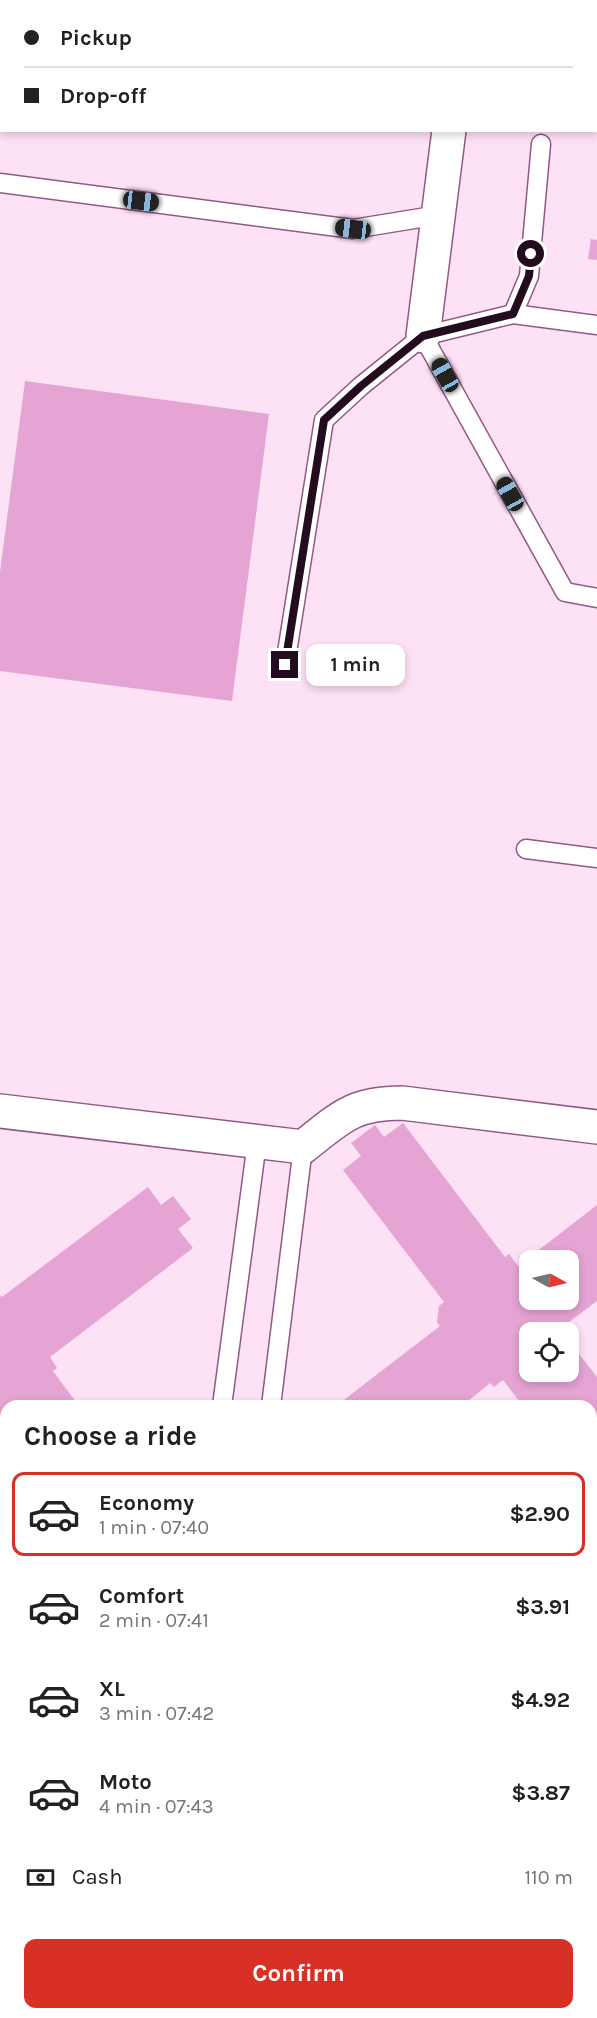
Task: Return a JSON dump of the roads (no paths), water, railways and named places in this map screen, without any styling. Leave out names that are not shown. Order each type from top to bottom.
[{"type":"street","points":[[423,336],[449,132]]},
{"type":"street","points":[[0,1111],[303,1147],[347,1113],[364,1106],[381,1104],[402,1103],[597,1127]]},
{"type":"lane","points":[[513,314],[529,276],[541,144]]},
{"type":"lane","points":[[0,183],[353,229],[439,215]]},
{"type":"lane","points":[[285,665],[324,420],[361,386],[423,336],[513,314],[597,325]]},
{"type":"lane","points":[[423,336],[565,592],[597,598]]},
{"type":"lane","points":[[526,849],[597,858]]},
{"type":"lane","points":[[223,1400],[257,1142]]},
{"type":"lane","points":[[272,1400],[303,1147]]}]
